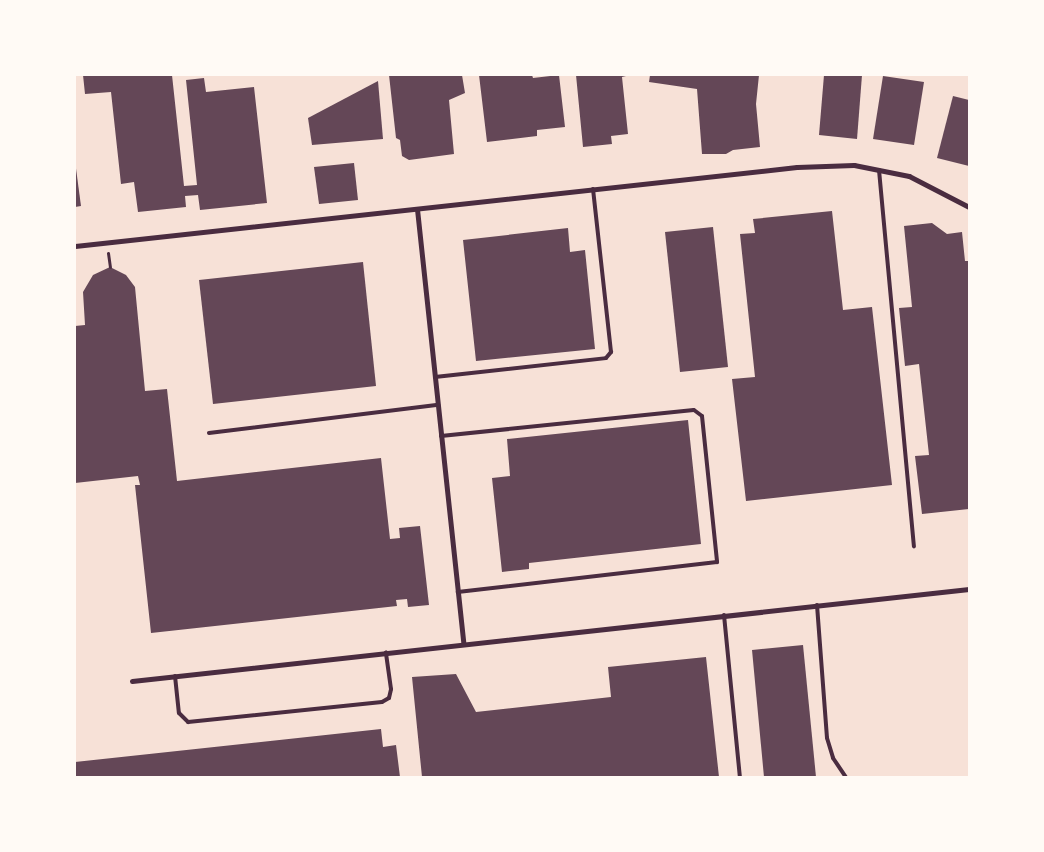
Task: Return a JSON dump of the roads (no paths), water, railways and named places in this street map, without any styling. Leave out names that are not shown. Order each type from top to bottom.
[{"type":"street","points":[[75,246],[798,167],[854,165],[908,176],[969,207]]},
{"type":"street","points":[[417,209],[463,643]]},
{"type":"street","points":[[132,680],[969,589]]},
{"type":"lane","points":[[878,170],[914,546]]},
{"type":"lane","points":[[435,378],[606,358],[611,352],[593,189]]},
{"type":"lane","points":[[209,432],[438,405]]},
{"type":"lane","points":[[441,436],[694,410],[702,416],[717,562],[458,592]]},
{"type":"lane","points":[[817,605],[827,738],[833,758],[845,777]]},
{"type":"lane","points":[[724,615],[740,777]]},
{"type":"lane","points":[[175,676],[179,713],[188,722],[382,702],[389,698],[391,689],[386,652]]}]
